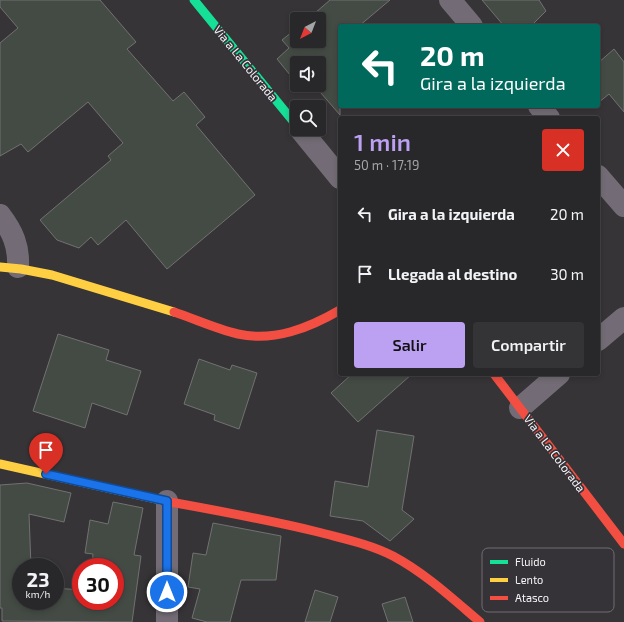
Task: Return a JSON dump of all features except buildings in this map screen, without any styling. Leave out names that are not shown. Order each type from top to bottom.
[{"type":"street","name":"Via a La Colorada","points":[[194,0],[290,117]]},
{"type":"street","points":[[450,0],[470,24]]},
{"type":"street","points":[[541,108],[547,116]]},
{"type":"street","points":[[306,136],[338,176]]},
{"type":"street","points":[[600,178],[624,206]]},
{"type":"street","points":[[0,215],[8,226],[16,243],[18,255],[9,267],[39,272],[139,300],[244,335],[267,336],[290,333],[326,319],[338,311]]},
{"type":"street","points":[[600,338],[624,318]]},
{"type":"street","name":"Via a La Colorada","points":[[496,376],[624,544]]},
{"type":"street","points":[[520,408],[557,376]]},
{"type":"street","points":[[0,464],[167,501],[288,525],[362,543],[393,556],[417,571],[439,587],[480,622]]},
{"type":"street","points":[[167,501],[167,622]]},
{"type":"street","name":"Via a La Colorada","points":[[615,532],[624,540]]},
{"type":"traffic: fast","points":[[194,0],[290,117]]},
{"type":"traffic: slow","points":[[0,267],[21,269],[52,275],[174,312]]},
{"type":"traffic: slow","points":[[0,464],[170,502]]},
{"type":"traffic: jam","points":[[174,312],[230,332],[251,336],[265,336],[278,335],[304,328],[338,311]]},
{"type":"traffic: jam","points":[[496,376],[624,544]]},
{"type":"traffic: jam","points":[[170,502],[300,528],[375,548],[393,556],[416,570],[480,622]]},
{"type":"route","points":[[46,474],[167,501],[167,592]]}]
